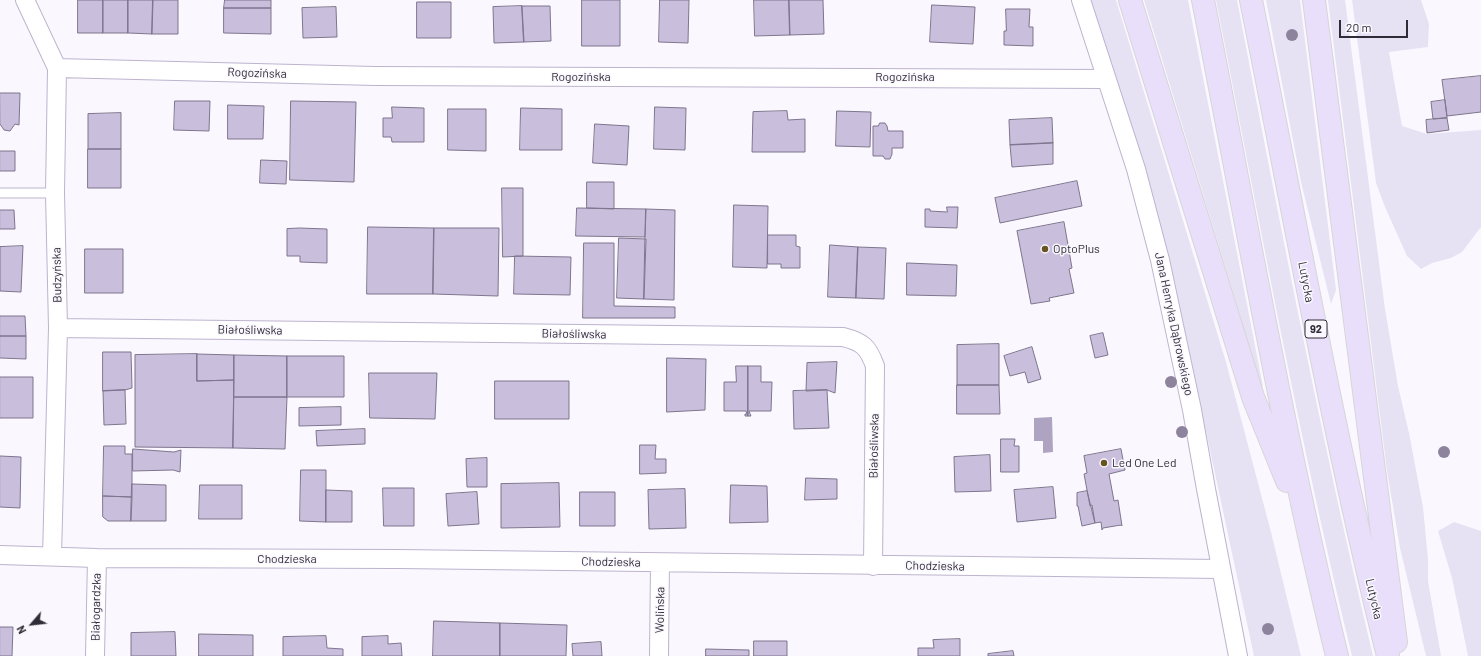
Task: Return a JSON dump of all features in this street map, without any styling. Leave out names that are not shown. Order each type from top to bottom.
[{"type":"main road","points":[[1130,0],[1219,293],[1253,398],[1308,534]]},
{"type":"main road","points":[[1203,0],[1308,534],[1337,656]]},
{"type":"main road","name":"Lutycka","points":[[1251,0],[1327,385],[1357,526],[1388,656]]},
{"type":"main road","points":[[1314,0],[1398,656]]},
{"type":"street","name":"Budzyńska","points":[[25,0],[57,68],[55,193],[58,328],[52,556]]},
{"type":"street","name":"Jana Henryka Dąbrowskiego","points":[[1081,0],[1136,169],[1160,260],[1192,410],[1238,656]]},
{"type":"street","name":"Rogozińska","points":[[57,68],[375,76],[1106,79]]},
{"type":"street","name":"Białośliwska","points":[[58,328],[843,336],[858,341],[870,353],[875,366],[873,566]]},
{"type":"street","name":"Chodzieska","points":[[0,555],[97,558],[398,559],[873,566],[1221,569]]},
{"type":"street","name":"Białogardzka","points":[[95,656],[97,558]]},
{"type":"street","name":"Wolińska","points":[[659,656],[660,563]]},
{"type":"lane","points":[[0,192],[55,193]]},
{"type":"shaded area","points":[[1091,0],[1116,0],[1226,362],[1271,532],[1301,656],[1254,656],[1170,263],[1151,191]]},
{"type":"shaded area","points":[[1144,0],[1188,0],[1263,387],[1260,386],[1240,315]]},
{"type":"shaded area","points":[[1216,0],[1237,0],[1318,411],[1373,656],[1352,656],[1314,493],[1297,411]]},
{"type":"shaded area","points":[[1266,0],[1300,0],[1336,290],[1331,304],[1301,182]]},
{"type":"shaded area","points":[[1328,0],[1345,0],[1385,309],[1398,386],[1409,433],[1423,507],[1428,559],[1428,581],[1441,656],[1426,656],[1400,548],[1387,471]]},
{"type":"shaded area","points":[[1352,0],[1421,0],[1429,24],[1428,47],[1389,52],[1402,126],[1427,134],[1481,130],[1481,227],[1462,252],[1451,258],[1432,263],[1421,269],[1407,256],[1376,183]]},
{"type":"shaded area","points":[[1052,417],[1053,452],[1043,453],[1043,441],[1034,441],[1034,418]]},
{"type":"shaded area","points":[[1454,522],[1481,531],[1481,656],[1468,656],[1452,578],[1438,531]]},
{"type":"building","points":[[78,0],[103,0],[103,33],[78,33]]},
{"type":"building","points":[[103,0],[128,0],[128,33],[103,33]]},
{"type":"building","points":[[128,0],[153,0],[152,34],[128,33]]},
{"type":"building","points":[[153,0],[178,0],[178,34],[152,34]]},
{"type":"building","points":[[225,0],[271,0],[271,8],[224,8]]},
{"type":"building","points":[[582,0],[620,0],[620,46],[582,46]]},
{"type":"building","points":[[660,0],[689,0],[688,43],[659,42]]},
{"type":"building","points":[[754,0],[789,0],[790,35],[755,36]]},
{"type":"building","points":[[789,0],[823,0],[824,34],[790,35]]},
{"type":"building","points":[[417,2],[451,2],[451,38],[417,38]]},
{"type":"building","points":[[932,5],[975,7],[973,44],[930,42]]},
{"type":"building","points":[[522,6],[550,6],[551,41],[524,42]]},
{"type":"building","points":[[522,6],[524,42],[494,43],[493,7]]},
{"type":"building","points":[[336,7],[337,37],[303,38],[302,8]]},
{"type":"building","points":[[224,8],[271,8],[271,34],[224,33]]},
{"type":"building","points":[[1006,9],[1030,9],[1029,27],[1033,27],[1033,46],[1004,45],[1004,31],[1006,31]]},
{"type":"building","points":[[1481,76],[1481,112],[1447,116],[1442,80]]},
{"type":"building","points":[[0,93],[20,93],[19,125],[15,124],[10,131],[4,130],[0,124]]},
{"type":"building","points":[[1445,100],[1447,118],[1433,119],[1431,102]]},
{"type":"building","points":[[175,101],[210,101],[209,131],[174,130]]},
{"type":"building","points":[[291,101],[356,102],[354,182],[290,180]]},
{"type":"building","points":[[228,105],[264,106],[263,139],[228,139]]},
{"type":"building","points":[[392,107],[424,108],[424,142],[392,142],[391,137],[383,137],[383,118],[392,118]]},
{"type":"building","points":[[655,107],[686,108],[685,150],[654,149]]},
{"type":"building","points":[[521,108],[562,109],[562,150],[520,150]]},
{"type":"building","points":[[448,109],[486,109],[486,151],[448,150]]},
{"type":"building","points":[[787,111],[788,120],[805,119],[805,152],[752,152],[753,112]]},
{"type":"building","points":[[837,111],[871,112],[870,147],[836,146]]},
{"type":"building","points":[[121,113],[121,149],[88,149],[88,114]]},
{"type":"building","points":[[1052,118],[1053,143],[1010,145],[1009,120]]},
{"type":"building","points":[[1447,118],[1449,130],[1427,133],[1426,120]]},
{"type":"building","points":[[880,123],[885,123],[888,131],[903,131],[903,148],[892,148],[890,159],[885,159],[883,156],[873,156],[873,126],[878,126]]},
{"type":"building","points":[[595,124],[629,126],[627,165],[593,163]]},
{"type":"building","points":[[1053,143],[1053,164],[1012,167],[1010,145]]},
{"type":"building","points":[[88,149],[121,149],[121,188],[88,188]]},
{"type":"building","points":[[0,151],[15,151],[15,171],[0,171]]},
{"type":"building","points":[[261,160],[287,161],[286,184],[260,183]]},
{"type":"building","points":[[1077,181],[1082,206],[1000,223],[995,198]]},
{"type":"building","points":[[587,182],[614,182],[614,209],[587,208]]},
{"type":"building","points":[[502,188],[523,188],[523,256],[503,257]]},
{"type":"building","points":[[734,205],[768,206],[767,268],[733,267]]},
{"type":"building","points":[[947,207],[958,207],[957,228],[925,227],[925,209],[930,209],[930,211],[947,212]]},
{"type":"building","points":[[577,208],[646,209],[645,237],[576,236]]},
{"type":"building","points":[[646,209],[675,210],[674,300],[644,299]]},
{"type":"building","points":[[0,210],[14,210],[15,229],[0,229]]},
{"type":"building","name":"OptoPlus","points":[[1064,222],[1072,268],[1069,269],[1074,293],[1049,298],[1050,301],[1031,304],[1017,231]]},
{"type":"building","points":[[368,227],[434,228],[433,294],[367,294]]},
{"type":"building","points":[[434,228],[499,228],[498,296],[433,294]]},
{"type":"building","points":[[287,229],[327,229],[327,263],[300,262],[300,256],[287,256]]},
{"type":"building","points":[[768,235],[796,235],[796,246],[800,247],[800,268],[781,268],[781,264],[768,264]]},
{"type":"building","points":[[619,238],[646,239],[644,299],[617,298]]},
{"type":"building","points":[[584,243],[614,243],[614,306],[675,307],[675,318],[583,318]]},
{"type":"building","points":[[830,245],[858,247],[856,298],[828,297]]},
{"type":"building","points":[[23,246],[21,292],[0,291],[0,247]]},
{"type":"building","points":[[858,247],[886,248],[884,299],[856,298]]},
{"type":"building","points":[[85,249],[123,249],[123,293],[85,293]]},
{"type":"building","points":[[515,256],[571,257],[570,295],[514,294]]},
{"type":"building","points":[[907,263],[957,265],[956,296],[907,295]]},
{"type":"building","points":[[0,316],[25,316],[26,336],[0,336]]},
{"type":"building","points":[[1103,333],[1108,355],[1095,358],[1090,336]]},
{"type":"building","points":[[0,336],[26,336],[26,359],[0,358]]},
{"type":"building","points":[[999,344],[999,385],[957,385],[957,345]]},
{"type":"building","points":[[1032,347],[1041,379],[1028,383],[1025,372],[1010,376],[1004,356]]},
{"type":"building","points":[[103,352],[131,352],[132,388],[125,390],[103,391]]},
{"type":"building","points":[[197,354],[197,381],[234,380],[233,448],[135,447],[135,355]]},
{"type":"building","points":[[197,354],[234,355],[234,380],[197,381]]},
{"type":"building","points":[[234,355],[287,356],[287,397],[234,397]]},
{"type":"building","points":[[287,356],[344,356],[344,397],[287,397]]},
{"type":"building","points":[[667,358],[706,359],[705,410],[667,412]]},
{"type":"building","points":[[837,362],[835,393],[827,390],[806,391],[807,363]]},
{"type":"building","points":[[736,366],[748,366],[748,416],[745,416],[745,414],[747,414],[746,411],[724,411],[724,382],[736,382]]},
{"type":"building","points":[[748,366],[761,366],[761,382],[772,382],[771,411],[749,411],[751,416],[748,416]]},
{"type":"building","points":[[369,373],[437,373],[435,419],[370,418]]},
{"type":"building","points":[[0,377],[33,377],[33,418],[0,418]]},
{"type":"building","points":[[495,381],[569,381],[569,419],[495,419]]},
{"type":"building","points":[[957,385],[999,385],[1000,414],[957,414]]},
{"type":"building","points":[[125,390],[126,424],[104,425],[103,391]]},
{"type":"building","points":[[827,390],[829,428],[794,429],[793,391]]},
{"type":"building","points":[[234,397],[287,397],[285,449],[233,448]]},
{"type":"building","points":[[341,407],[341,425],[299,426],[299,408]]},
{"type":"building","points":[[365,429],[365,444],[317,446],[316,431]]},
{"type":"building","points":[[1001,439],[1015,439],[1014,446],[1019,446],[1019,472],[1001,472]]},
{"type":"building","points":[[640,445],[656,445],[655,459],[666,459],[666,473],[640,474]]},
{"type":"building","points":[[104,446],[125,446],[125,454],[132,454],[132,497],[103,496]]},
{"type":"building","points":[[133,449],[174,452],[181,450],[180,472],[173,470],[133,471]]},
{"type":"building","points":[[1121,449],[1125,470],[1109,474],[1114,501],[1118,500],[1122,526],[1103,528],[1102,530],[1101,522],[1095,523],[1092,505],[1090,506],[1084,474],[1087,473],[1084,456]]},
{"type":"building","points":[[990,455],[991,491],[955,492],[954,457]]},
{"type":"building","points":[[0,456],[21,457],[20,508],[0,507]]},
{"type":"building","points":[[487,458],[487,487],[467,487],[466,459]]},
{"type":"building","points":[[301,470],[326,470],[326,522],[300,521]]},
{"type":"building","points":[[806,478],[837,479],[837,499],[805,500]]},
{"type":"building","points":[[559,483],[560,527],[501,528],[501,484]]},
{"type":"building","points":[[132,484],[166,485],[166,521],[131,521]]},
{"type":"building","points":[[200,485],[242,485],[242,519],[199,519]]},
{"type":"building","points":[[731,485],[767,486],[768,522],[730,523]]},
{"type":"building","points":[[1053,487],[1056,518],[1017,522],[1014,490]]},
{"type":"building","points":[[383,488],[414,488],[414,526],[384,526]]},
{"type":"building","points":[[685,489],[686,528],[649,529],[648,490]]},
{"type":"building","points":[[326,490],[352,491],[352,522],[326,522]]},
{"type":"building","points":[[1087,491],[1095,523],[1082,526],[1077,506],[1077,493]]},
{"type":"building","points":[[477,492],[479,524],[448,526],[446,494]]},
{"type":"building","points":[[580,492],[615,492],[615,526],[580,526]]},
{"type":"building","points":[[103,496],[132,497],[131,521],[108,521],[103,517]]},
{"type":"building","points":[[434,621],[500,623],[500,656],[433,656]]},
{"type":"building","points":[[500,623],[567,625],[566,656],[500,656]]},
{"type":"building","points":[[0,627],[13,627],[12,656],[0,656]]},
{"type":"building","points":[[175,632],[176,656],[131,656],[131,633]]},
{"type":"building","points":[[199,634],[253,635],[253,656],[199,656]]},
{"type":"building","points":[[326,636],[327,648],[343,649],[343,656],[283,656],[283,637]]},
{"type":"building","points":[[388,636],[388,644],[401,643],[402,656],[362,656],[362,637]]},
{"type":"building","points":[[960,639],[960,656],[918,656],[918,648],[934,648],[933,640]]},
{"type":"building","points":[[754,641],[787,641],[787,656],[754,656]]},
{"type":"building","points":[[601,642],[602,656],[573,656],[572,644]]},
{"type":"building","points":[[706,649],[749,650],[749,656],[706,656]]},
{"type":"building","points":[[1013,651],[1014,656],[988,656],[988,654]]},
{"type":"place","name":"OptoPlus","points":[[1045,249]]},
{"type":"place","name":"Led One Led","points":[[1104,463]]}]
